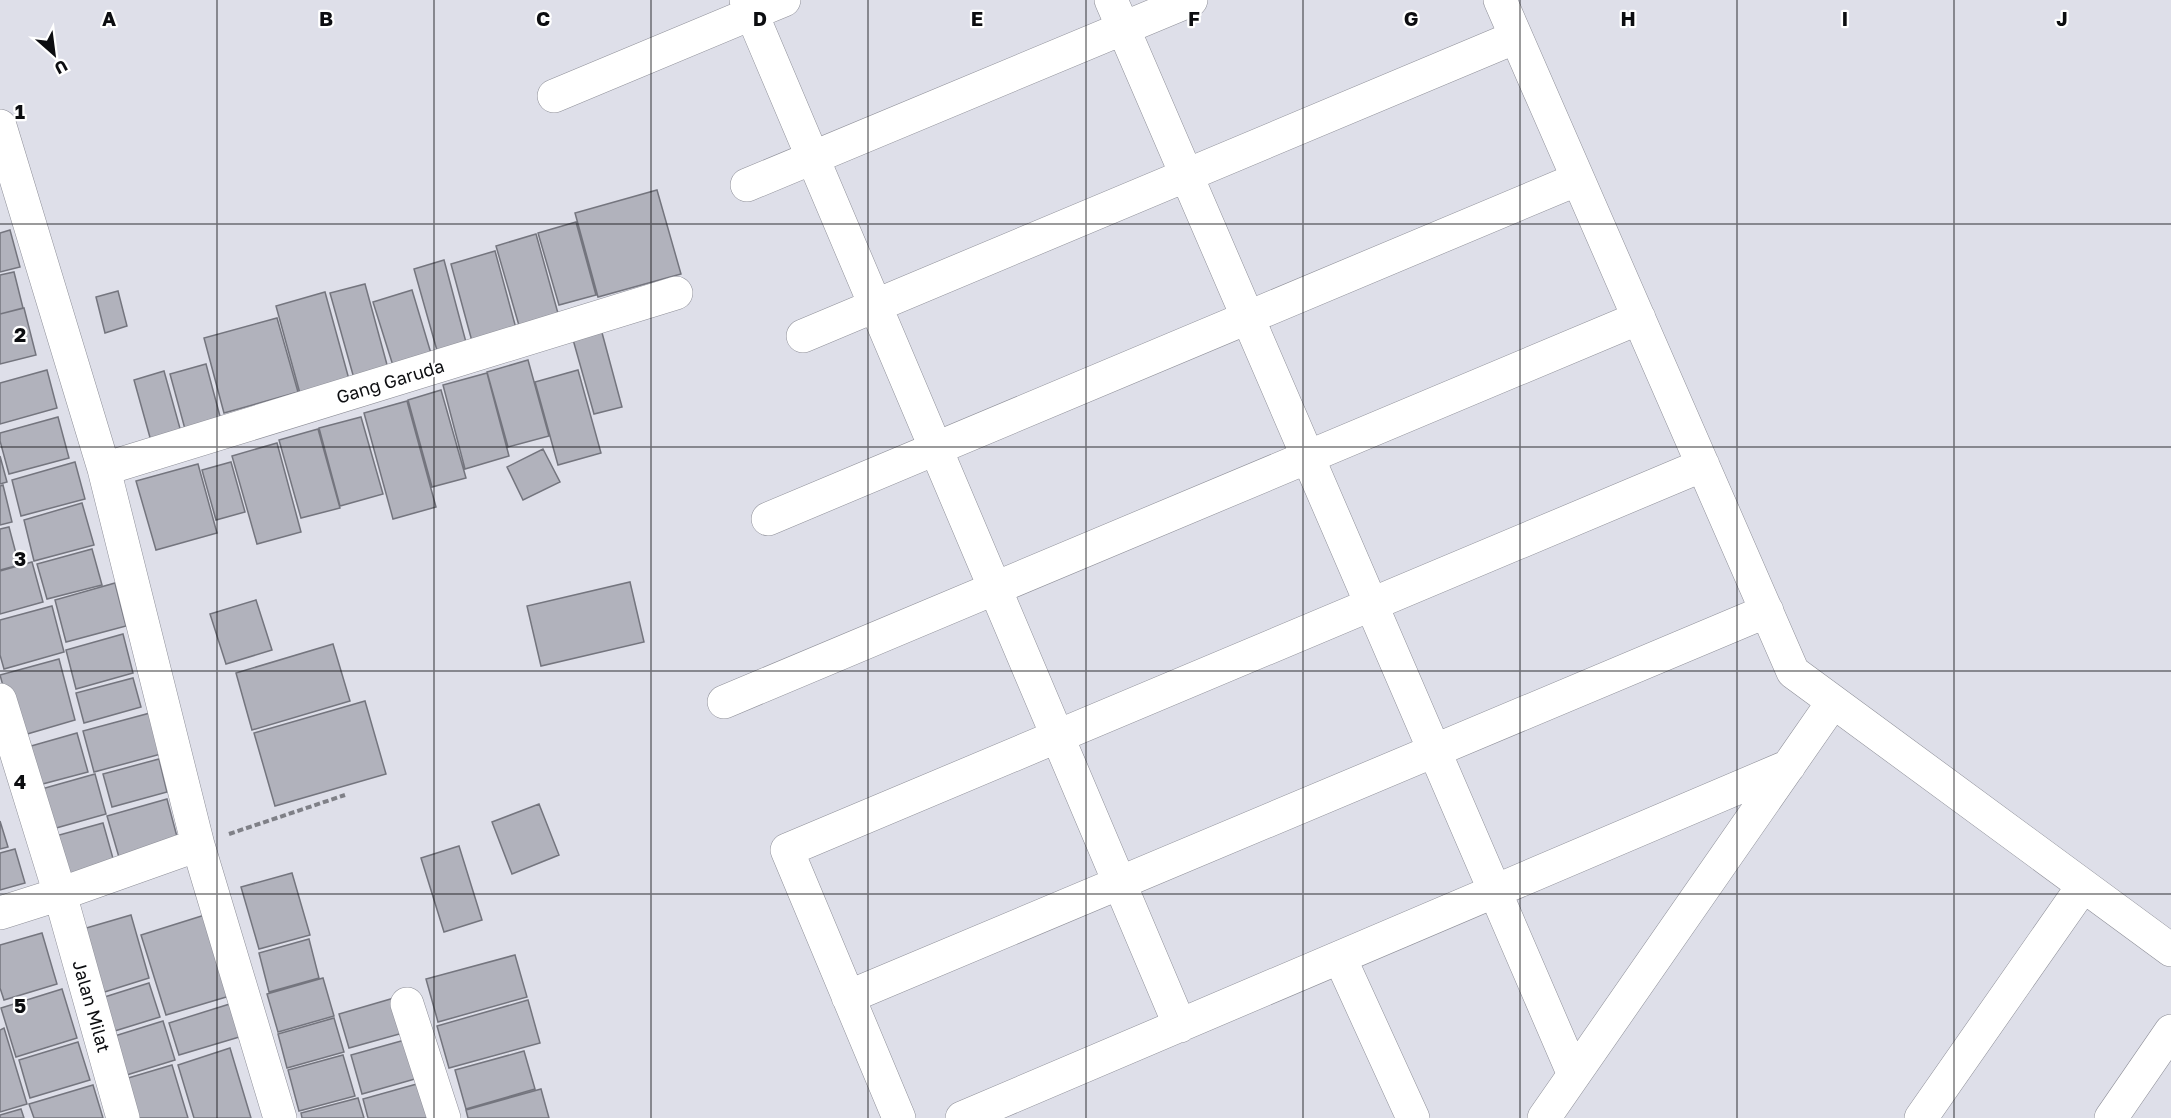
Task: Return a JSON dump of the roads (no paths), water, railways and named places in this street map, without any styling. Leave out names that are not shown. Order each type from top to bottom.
[{"type":"street","points":[[554,96],[749,7],[784,0]]},
{"type":"street","points":[[747,185],[813,157],[1117,14],[1191,0]]},
{"type":"street","points":[[1500,0],[1793,672],[2171,950]]},
{"type":"street","points":[[749,7],[1180,1026]]},
{"type":"street","points":[[1117,14],[1574,1075]]},
{"type":"street","points":[[804,336],[1516,37]]},
{"type":"street","points":[[0,126],[104,469],[198,844],[280,1118]]},
{"type":"street","points":[[768,519],[1578,179]]},
{"type":"street","name":"Gang Garuda","points":[[104,469],[676,293]]},
{"type":"street","points":[[724,702],[1639,318]]},
{"type":"street","points":[[899,1118],[787,850],[1703,465]]},
{"type":"street","points":[[848,997],[1767,611]]},
{"type":"street","name":"Jalan Milat","points":[[0,700],[60,894],[123,1118]]},
{"type":"street","points":[[1544,1118],[1833,702]]},
{"type":"street","points":[[962,1118],[1789,766]]},
{"type":"street","points":[[0,913],[60,894],[198,844]]},
{"type":"street","points":[[1921,1118],[2083,886]]},
{"type":"street","points":[[1340,958],[1413,1118]]},
{"type":"street","points":[[407,1004],[444,1118]]},
{"type":"street","points":[[2111,1118],[2171,1031]]}]
